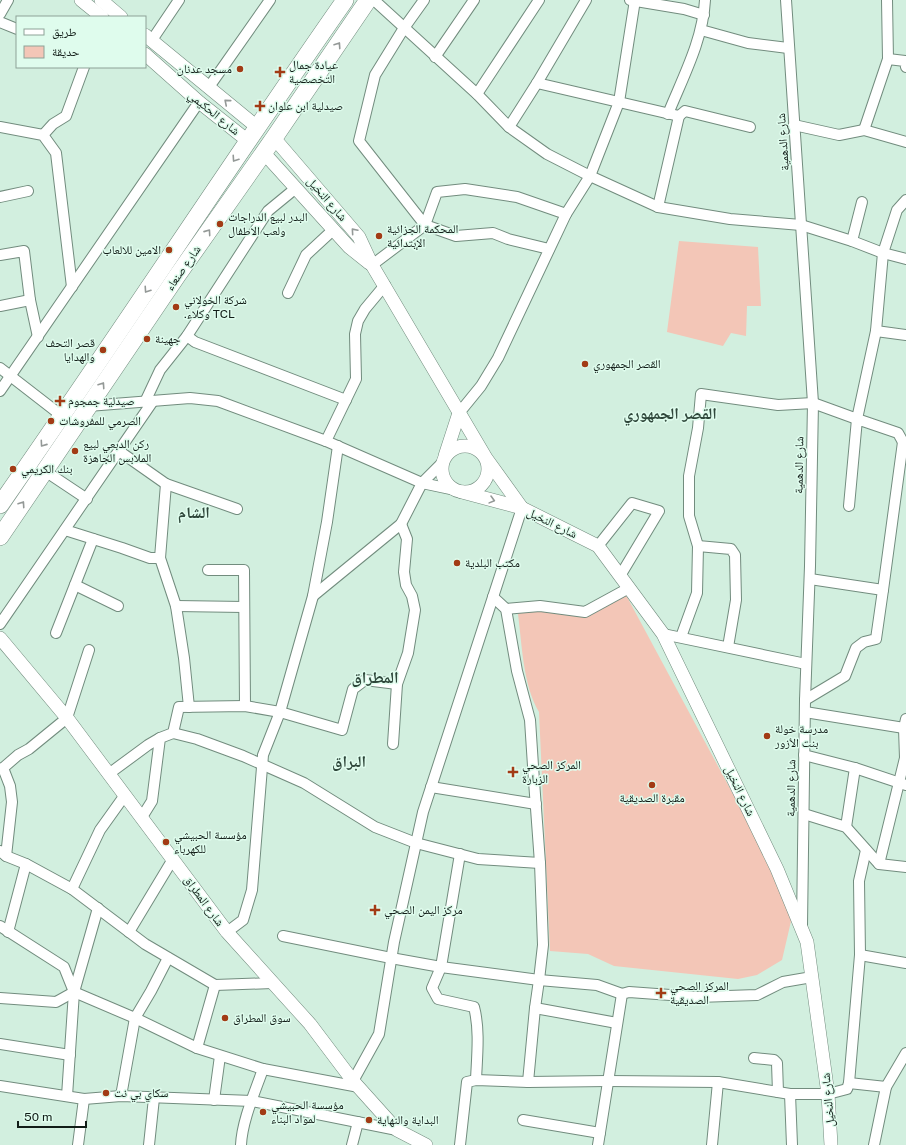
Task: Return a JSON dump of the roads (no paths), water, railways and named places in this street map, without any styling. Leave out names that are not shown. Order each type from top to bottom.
[{"type":"highway","name":"شارع صنعاء","points":[[0,505],[62,416],[252,134],[345,0]]},
{"type":"highway","name":"شارع صنعاء","points":[[0,537],[196,248],[264,153],[368,0]]},
{"type":"highway","points":[[183,237],[183,244],[188,250],[196,248]]},
{"type":"highway","points":[[164,264],[170,263],[173,265],[177,270],[177,276]]},
{"type":"street","points":[[0,14],[8,0]]},
{"type":"street","points":[[81,0],[101,16]]},
{"type":"street","points":[[101,0],[120,16]]},
{"type":"street","points":[[148,37],[179,0]]},
{"type":"street","points":[[210,87],[270,0]]},
{"type":"street","points":[[374,0],[477,94],[509,127],[547,154],[590,176],[658,207],[730,219],[801,225],[906,258]]},
{"type":"street","points":[[424,0],[404,28],[375,75],[359,141],[425,224],[456,236],[492,233],[508,239],[549,249]]},
{"type":"street","points":[[435,56],[474,0]]},
{"type":"street","points":[[477,94],[539,0]]},
{"type":"street","points":[[509,127],[537,84],[586,0]]},
{"type":"street","points":[[459,491],[449,486],[444,479],[442,471],[443,461],[459,413],[481,386],[498,358],[566,214],[590,176],[619,102],[633,0],[684,9],[704,15]]},
{"type":"street","points":[[668,114],[701,30],[705,0]]},
{"type":"street","name":"شارع الدهمية","points":[[786,0],[788,48],[813,403],[810,579],[805,700],[802,930]]},
{"type":"street","points":[[864,130],[888,59],[887,0]]},
{"type":"street","points":[[0,22],[16,29]]},
{"type":"street","points":[[701,30],[748,43],[788,48]]},
{"type":"street","name":"شارع الحكيمي","points":[[148,37],[210,87],[252,134]]},
{"type":"street","name":"شارع الحكيمي","points":[[146,55],[199,102],[252,134]]},
{"type":"street","points":[[888,59],[906,63]]},
{"type":"street","points":[[43,135],[53,124],[66,116],[84,68]]},
{"type":"street","points":[[537,84],[680,116]]},
{"type":"street","points":[[0,391],[199,102]]},
{"type":"street","points":[[658,207],[680,116],[685,111],[750,127]]},
{"type":"street","points":[[794,125],[839,135],[864,130],[906,142]]},
{"type":"street","points":[[0,127],[43,135],[56,153],[72,287]]},
{"type":"street","name":"شارع النخيل","points":[[274,138],[359,237],[372,265],[486,458]]},
{"type":"street","name":"شارع النخيل","points":[[264,153],[349,247],[372,265]]},
{"type":"street","points":[[0,624],[119,451],[149,401],[160,370],[187,336],[268,211],[296,188]]},
{"type":"street","points":[[372,265],[425,224],[437,192],[465,189],[517,197],[566,214]]},
{"type":"street","points":[[0,197],[28,191]]},
{"type":"street","points":[[849,506],[857,419],[876,331],[883,252],[897,210],[906,200]]},
{"type":"street","points":[[852,240],[862,202]]},
{"type":"street","points":[[288,293],[306,255],[333,230]]},
{"type":"street","points":[[0,255],[24,251],[30,300],[38,337]]},
{"type":"street","points":[[326,441],[356,379],[355,334],[358,321],[365,308],[385,285]]},
{"type":"street","points":[[0,306],[30,300]]},
{"type":"street","points":[[876,331],[906,335]]},
{"type":"street","points":[[187,336],[195,342],[346,400]]},
{"type":"street","points":[[0,368],[62,416]]},
{"type":"street","points":[[681,637],[697,593],[698,546],[689,516],[689,476],[698,428],[701,394],[778,405],[813,403],[898,433],[904,443],[876,639],[864,642],[856,648],[845,676],[805,700]]},
{"type":"street","points":[[88,406],[190,398],[218,401],[326,441],[422,483],[459,491],[470,492],[476,490],[482,485],[488,472],[486,458]]},
{"type":"street","points":[[26,864],[4,929],[64,967],[74,992],[135,1018],[197,1048],[220,1056],[263,1069],[356,1084],[378,1034],[391,958],[422,812],[522,508],[481,451],[474,447],[465,445],[457,447],[450,451],[443,461],[422,483],[401,524],[313,596]]},
{"type":"street","points":[[227,932],[243,920],[252,890],[263,755],[280,712],[313,596],[327,522],[338,446]]},
{"type":"street","points":[[119,451],[166,484],[237,509]]},
{"type":"street","points":[[44,470],[87,499]]},
{"type":"street","points":[[166,484],[160,558],[176,606],[184,658],[189,707]]},
{"type":"street","name":"شارع النخيل","points":[[459,491],[522,508],[598,546],[664,634],[777,869],[807,942],[828,1094],[831,1145]]},
{"type":"street","points":[[598,546],[632,503],[659,511],[620,576]]},
{"type":"street","points":[[393,744],[397,684],[408,653],[415,610],[412,596],[406,585],[404,572],[407,539],[401,524]]},
{"type":"street","points":[[65,530],[150,558],[160,558]]},
{"type":"street","points":[[56,633],[93,539]]},
{"type":"street","points":[[698,546],[731,549],[735,555],[736,600],[728,647]]},
{"type":"street","points":[[208,570],[244,570],[244,706]]},
{"type":"street","points":[[810,579],[883,590]]},
{"type":"street","points":[[75,585],[118,606]]},
{"type":"street","points":[[506,609],[540,606],[585,612],[629,588]]},
{"type":"street","points":[[493,597],[506,609],[517,671],[530,720],[540,863],[543,945],[528,1082]]},
{"type":"street","points":[[176,606],[244,607]]},
{"type":"street","points":[[664,634],[806,664]]},
{"type":"street","name":"شارع المطراق","points":[[0,638],[67,718],[227,932],[310,1024],[356,1084],[397,1130],[426,1145]]},
{"type":"street","points":[[89,650],[67,718],[29,749],[18,755],[2,768],[10,786],[12,802],[3,853],[72,889],[145,944],[215,985],[272,983]]},
{"type":"street","points":[[173,733],[179,707],[244,706],[280,712],[342,730],[353,689],[365,680],[397,684]]},
{"type":"street","points":[[805,712],[905,724],[905,758],[902,783],[879,864]]},
{"type":"street","points":[[110,774],[148,745],[173,733],[197,739],[243,756],[304,783],[376,827],[416,843],[478,858],[540,863]]},
{"type":"street","points":[[142,817],[152,801],[160,738]]},
{"type":"street","points":[[804,754],[902,783]]},
{"type":"street","points":[[846,827],[855,768]]},
{"type":"street","points":[[431,786],[536,804]]},
{"type":"street","points":[[72,889],[100,830],[125,795]]},
{"type":"street","points":[[804,814],[846,827],[879,864],[906,867]]},
{"type":"street","points":[[460,1145],[467,1082],[476,1080],[528,1082],[718,1082],[790,1094],[828,1094],[847,1089],[850,1083],[860,955],[859,881],[866,850]]},
{"type":"street","points":[[460,854],[441,967],[432,988],[438,999],[474,1007],[476,1014],[477,1046],[476,1080]]},
{"type":"street","points":[[129,932],[173,859]]},
{"type":"street","points":[[67,1096],[74,992],[98,908]]},
{"type":"street","points":[[283,936],[441,967],[539,980],[597,985],[622,994],[629,992],[698,997],[757,995],[783,982],[812,977]]},
{"type":"street","points":[[860,955],[906,963]]},
{"type":"street","points":[[122,1096],[135,1018],[168,958]]},
{"type":"street","points":[[197,1048],[215,985]]},
{"type":"street","points":[[0,998],[56,1002],[74,992]]},
{"type":"street","points":[[598,1145],[622,994]]},
{"type":"street","points":[[535,1008],[617,1023]]},
{"type":"street","points":[[0,1044],[70,1055]]},
{"type":"street","points":[[874,1145],[886,1087],[906,1053]]},
{"type":"street","points":[[214,1100],[220,1056]]},
{"type":"street","points":[[754,1058],[774,1060],[777,1063],[778,1092]]},
{"type":"street","points":[[241,1145],[241,1136],[263,1069]]},
{"type":"street","points":[[712,1145],[718,1082]]},
{"type":"street","points":[[850,1083],[886,1087]]},
{"type":"street","points":[[0,1086],[84,1099],[122,1096],[252,1101],[397,1130]]},
{"type":"street","points":[[790,1094],[792,1145]]},
{"type":"street","points":[[149,1145],[154,1098]]},
{"type":"street","points":[[78,1145],[84,1099]]},
{"type":"street","points":[[523,1120],[600,1133]]},
{"type":"street","points":[[352,1145],[358,1122]]},
{"type":"place","name":"مسجد عدنان","points":[[240,69]]},
{"type":"place","name":"عيادة جمال التخصصية","points":[[280,72]]},
{"type":"place","name":"صيدلية ابن علوان","points":[[260,106]]},
{"type":"place","name":"البدر لبيع الدراجات ولعب الاطفال","points":[[220,224]]},
{"type":"place","name":"المحكمة الجزائية الإبتدائية","points":[[379,236]]},
{"type":"place","name":"الامين للالعاب","points":[[169,250]]},
{"type":"place","name":"شركة الخولاني .وكلاء TCL","points":[[176,307]]},
{"type":"place","name":"جهينة","points":[[147,339]]},
{"type":"place","name":"قصر التحف والهدايا","points":[[103,350]]},
{"type":"place","name":"القصر الجمهوري","points":[[585,364]]},
{"type":"place","name":"صيدلية جمجوم","points":[[60,401]]},
{"type":"place","name":"الصرمي للمفروشات","points":[[51,421]]},
{"type":"place","name":"ركن الدبعي لبيع الملابس الجاهزة","points":[[75,451]]},
{"type":"place","name":"بنك الكريمي","points":[[13,469]]},
{"type":"place","name":"مكتب البلدية","points":[[457,563]]},
{"type":"place","name":"مدرسة خولة بنت الأزور","points":[[767,736]]},
{"type":"place","name":"المركز الصحي الزبارة","points":[[513,772]]},
{"type":"place","name":"مقبرة الصديقية","points":[[652,785]]},
{"type":"place","name":"مؤسسة الحبيشي للكهرباء","points":[[166,842]]},
{"type":"place","name":"مركز اليمن الصحي","points":[[375,910]]},
{"type":"place","name":"المركز الصحي الصديقية","points":[[661,993]]},
{"type":"place","name":"سوق المطراق","points":[[225,1018]]},
{"type":"place","name":"سكاي بي نت","points":[[106,1093]]},
{"type":"place","name":"مؤسسة الحبيشي لمواد البناء","points":[[263,1112]]},
{"type":"place","name":"البداية والنهاية","points":[[369,1120]]},
{"type":"district","name":"القصر الجمهوري","points":[[670,413]]},
{"type":"district","name":"الشام","points":[[194,512]]},
{"type":"district","name":"المطراق","points":[[375,677]]},
{"type":"district","name":"البراق","points":[[349,761]]}]
